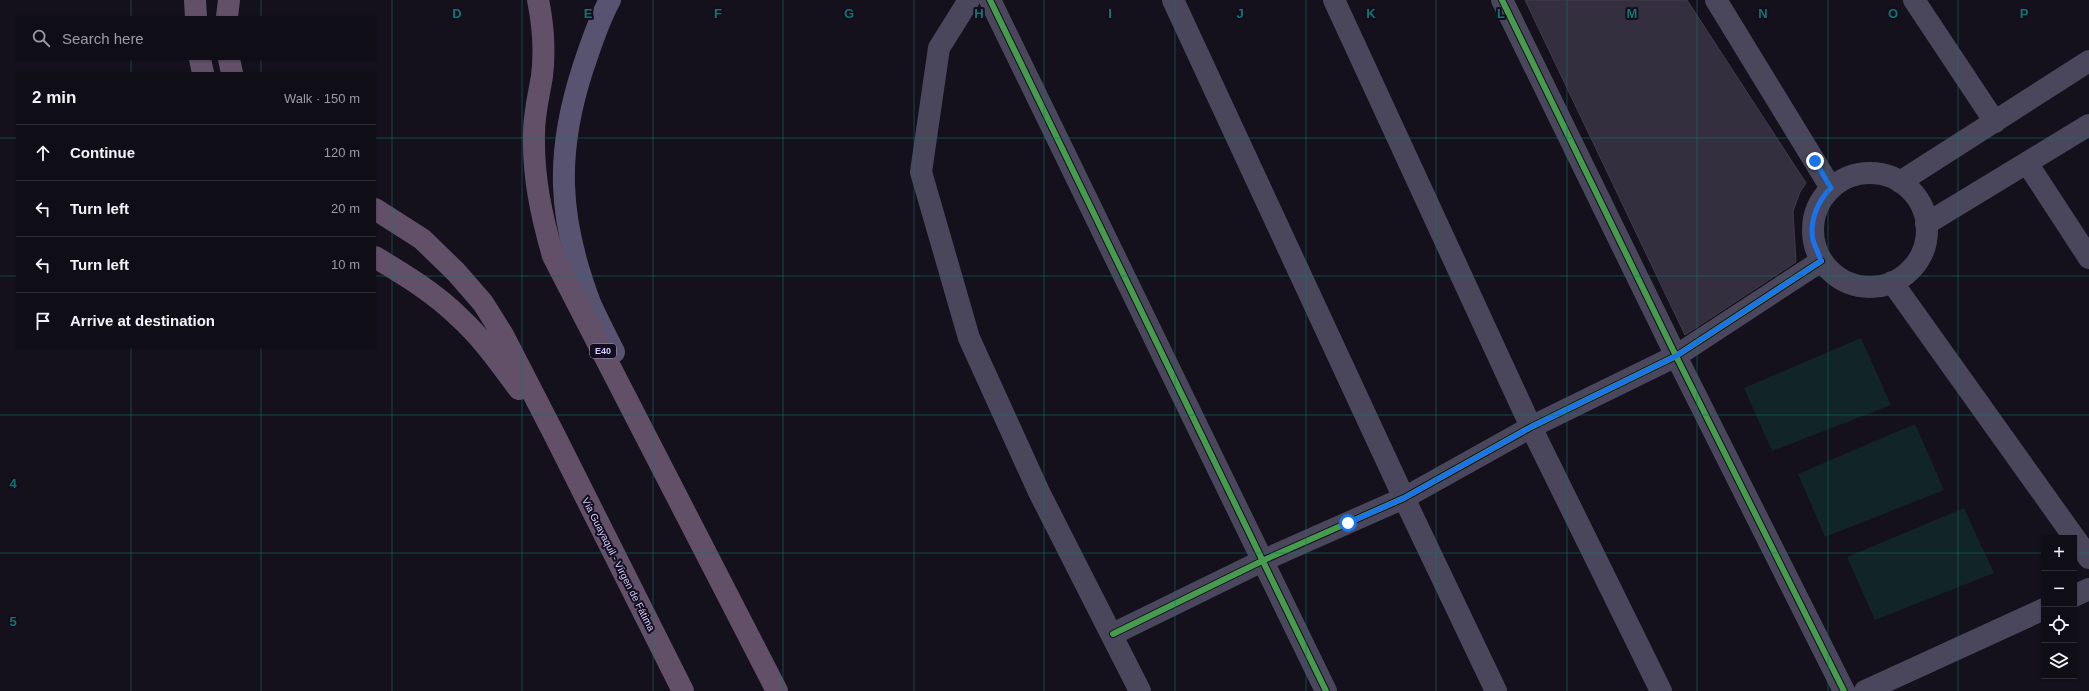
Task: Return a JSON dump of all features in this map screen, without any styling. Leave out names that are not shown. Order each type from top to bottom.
[{"type":"highway","points":[[195,0],[196,16]]},
{"type":"highway","points":[[227,16],[229,0]]},
{"type":"highway","name":"E40","points":[[538,0],[542,16],[543,45],[542,75],[536,100],[534,133],[535,170],[540,213],[553,256],[774,684]]},
{"type":"highway","points":[[200,60],[203,72]]},
{"type":"highway","points":[[229,60],[232,72]]},
{"type":"highway","points":[[376,210],[422,239],[456,272],[483,303],[503,335],[555,436]]},
{"type":"highway","points":[[376,258],[433,294],[461,318],[489,350],[555,436]]},
{"type":"highway","name":"Vía Guayaquil - Vírgen de Fátima","points":[[555,436],[683,691]]},
{"type":"main road","points":[[610,0],[592,43],[576,91],[568,126],[564,161],[563,196],[570,244],[590,303],[774,684]]},
{"type":"street","points":[[969,0],[939,48],[921,172],[969,338],[1039,492],[1113,634],[1140,691]]},
{"type":"street","points":[[990,0],[1264,560],[1326,691]]},
{"type":"street","points":[[1173,0],[1404,498],[1496,691]]},
{"type":"street","points":[[1334,0],[1531,427],[1661,691]]},
{"type":"street","points":[[1502,0],[1676,356],[1844,691]]},
{"type":"street","points":[[1716,0],[1831,188]]},
{"type":"street","points":[[1914,0],[1995,122]]},
{"type":"street","points":[[1900,182],[2089,61]]},
{"type":"street","points":[[1926,224],[2089,125]]},
{"type":"street","points":[[2026,163],[2089,258]]},
{"type":"street","points":[[1860,173],[1881,174],[1900,182],[1916,196],[1925,216],[1926,239],[1919,260],[1903,277],[1882,286],[1859,287],[1838,278],[1821,261],[1813,239],[1814,216],[1824,195],[1841,179],[1860,173]]},
{"type":"street","points":[[1113,634],[1264,560],[1404,498],[1531,427],[1676,356],[1821,261]]},
{"type":"street","points":[[1892,282],[2089,558]]},
{"type":"street","points":[[2077,595],[2089,589]]},
{"type":"street","points":[[1865,691],[2041,610]]},
{"type":"green space","points":[[1861,338],[1891,405],[1772,451],[1744,388]]},
{"type":"green space","points":[[1915,424],[1944,490],[1825,537],[1798,474]]},
{"type":"green space","points":[[1964,508],[1994,573],[1875,620],[1847,557]]},
{"type":"building","points":[[1525,0],[1687,0],[1806,183],[1800,192],[1793,211],[1796,262],[1685,335]]},
{"type":"cycle path","points":[[990,0],[1326,691]]},
{"type":"cycle path","points":[[1502,0],[1676,356],[1844,691]]},
{"type":"cycle path","points":[[1113,634],[1264,560],[1404,498],[1531,427],[1676,356],[1821,261]]},
{"type":"route","points":[[1348,523],[1404,498],[1531,427],[1676,356],[1821,261],[1813,239],[1814,216],[1824,195],[1831,188],[1815,161]]}]
